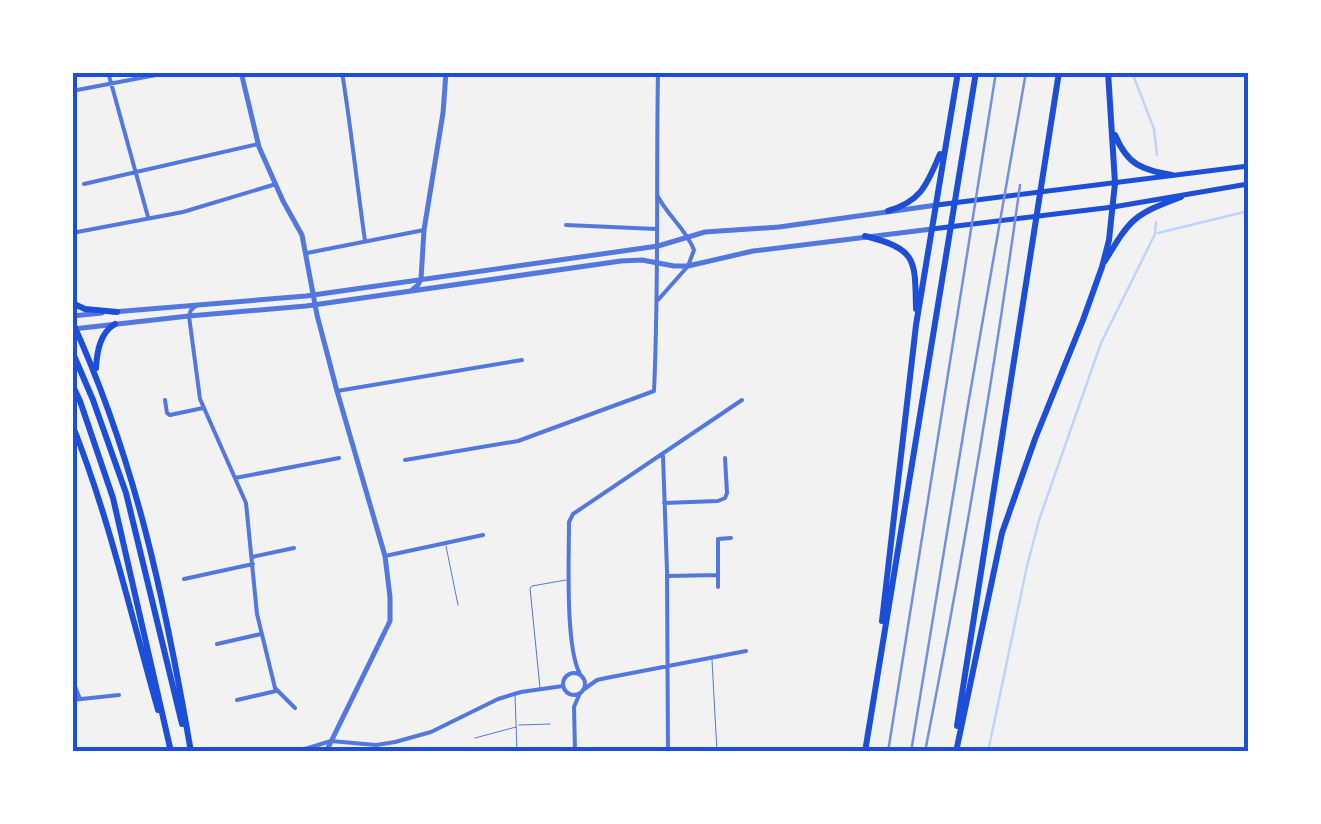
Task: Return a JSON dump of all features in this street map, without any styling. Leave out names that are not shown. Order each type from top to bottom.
[{"type":"highway","points":[[872,705],[916,324],[940,204],[945,144],[958,72]]},
{"type":"highway","points":[[865,752],[976,72]]},
{"type":"highway","points":[[955,752],[1059,72]]},
{"type":"highway","points":[[1102,267],[1114,183],[1108,72]]},
{"type":"highway","points":[[1112,128],[1120,148],[1136,164],[1172,174]]},
{"type":"highway","points":[[888,211],[909,203],[921,193],[945,144]]},
{"type":"highway","points":[[955,752],[1002,533],[1102,267],[1134,219],[1148,209],[1181,197]]},
{"type":"highway","points":[[865,236],[896,245],[911,258],[916,324]]},
{"type":"highway","points":[[72,303],[85,309],[117,312]]},
{"type":"highway","points":[[73,324],[96,374],[146,527],[171,639],[190,752]]},
{"type":"highway","points":[[96,374],[100,343],[115,324]]},
{"type":"highway","points":[[72,352],[94,400],[126,493],[190,752]]},
{"type":"highway","points":[[72,384],[113,498],[170,752]]},
{"type":"highway","points":[[72,424],[124,580],[170,752]]},
{"type":"main road","points":[[940,204],[1248,166]]},
{"type":"main road","points":[[932,229],[1113,208],[1248,184]]},
{"type":"street","points":[[108,72],[148,219]]},
{"type":"street","points":[[241,72],[258,144],[302,234],[336,391],[385,556],[390,621],[326,752]]},
{"type":"street","points":[[342,72],[364,240]]},
{"type":"street","points":[[408,292],[421,279],[446,72]]},
{"type":"street","points":[[405,460],[518,442],[654,391],[658,72]]},
{"type":"street","points":[[72,91],[161,74]]},
{"type":"street","points":[[84,184],[258,144]]},
{"type":"street","points":[[72,233],[216,204],[276,184]]},
{"type":"street","points":[[655,191],[694,250],[688,266],[657,303]]},
{"type":"street","points":[[73,324],[117,312],[314,295],[658,246],[714,231],[779,227],[940,204]]},
{"type":"street","points":[[566,224],[656,228]]},
{"type":"street","points":[[73,324],[115,324],[316,305],[621,261],[688,266],[752,250],[932,229]]},
{"type":"street","points":[[307,252],[424,230]]},
{"type":"street","points":[[196,306],[189,316],[203,408],[246,503],[261,634],[277,691],[295,708]]},
{"type":"street","points":[[336,391],[522,360]]},
{"type":"street","points":[[164,400],[170,416],[203,408]]},
{"type":"street","points":[[563,686],[572,658],[569,522],[573,514],[742,400]]},
{"type":"street","points":[[663,454],[668,752]]},
{"type":"street","points":[[236,478],[339,458]]},
{"type":"street","points":[[664,504],[725,498],[726,458]]},
{"type":"street","points":[[385,556],[483,534]]},
{"type":"street","points":[[718,587],[718,538],[732,538]]},
{"type":"street","points":[[184,578],[294,548]]},
{"type":"street","points":[[667,576],[718,575]]},
{"type":"street","points":[[217,644],[261,634]]},
{"type":"street","points":[[568,693],[574,695],[597,680],[746,651]]},
{"type":"street","points":[[572,658],[585,683],[574,707]]},
{"type":"street","points":[[566,675],[606,678]]},
{"type":"street","points":[[72,679],[80,699]]},
{"type":"street","points":[[295,752],[331,741],[380,744],[430,732],[498,699],[563,686]]},
{"type":"street","points":[[563,686],[574,707],[574,752]]},
{"type":"street","points":[[237,700],[277,691]]},
{"type":"street","points":[[72,700],[119,695]]},
{"type":"street","points":[[380,744],[382,752]]},
{"type":"lane","points":[[445,543],[458,606]]},
{"type":"lane","points":[[540,689],[530,588],[570,580]]},
{"type":"lane","points":[[712,657],[717,752]]},
{"type":"lane","points":[[515,694],[517,752]]},
{"type":"lane","points":[[475,738],[516,726],[550,724]]},
{"type":"waterway","points":[[1132,72],[1154,129],[1157,155]]},
{"type":"waterway","points":[[1158,233],[1248,211]]},
{"type":"waterway","points":[[988,752],[1039,520],[1101,343],[1155,234],[1156,222]]},
{"type":"railway","points":[[888,752],[996,72]]},
{"type":"railway","points":[[911,752],[1026,72]]},
{"type":"railway","points":[[925,752],[977,469],[1020,185]]}]
